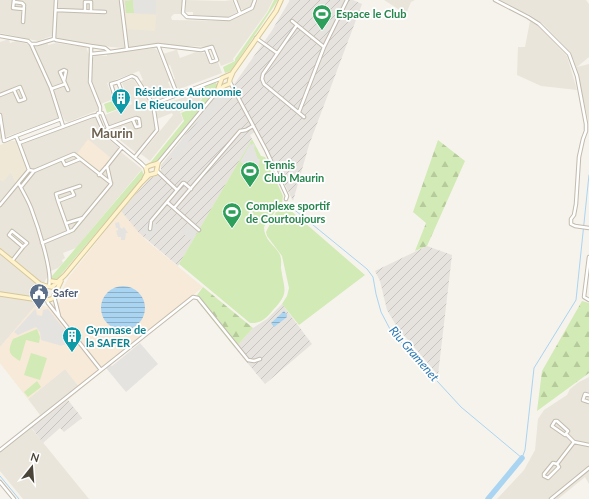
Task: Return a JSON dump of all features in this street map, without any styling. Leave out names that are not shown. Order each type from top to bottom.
[{"type":"street","points":[[54,39],[56,0]]},
{"type":"street","points":[[121,0],[127,49]]},
{"type":"street","points":[[184,0],[183,13],[187,17],[229,19],[252,8],[255,0]]},
{"type":"street","points":[[234,0],[240,13]]},
{"type":"street","points":[[32,298],[59,281],[65,275],[148,174],[157,169],[216,93],[222,83],[229,79],[276,11],[281,0]]},
{"type":"street","points":[[299,112],[324,47],[348,0]]},
{"type":"street","points":[[495,0],[539,24],[569,54],[577,76],[586,124],[586,131],[579,157],[576,204],[571,224],[578,227],[587,228]]},
{"type":"street","points":[[23,22],[24,9],[24,5],[14,1],[13,8],[24,9]]},
{"type":"street","points":[[85,11],[85,1],[91,2],[90,11]]},
{"type":"street","points":[[56,10],[104,12]]},
{"type":"street","points":[[292,21],[324,47]]},
{"type":"street","points":[[297,25],[263,74],[262,79],[264,84],[304,117]]},
{"type":"street","points":[[0,36],[28,41],[31,44],[51,89],[63,126]]},
{"type":"street","points":[[256,38],[277,53]]},
{"type":"street","points":[[31,44],[37,44],[54,39],[105,48],[110,52]]},
{"type":"street","points":[[158,45],[177,94]]},
{"type":"street","points":[[91,54],[158,45],[201,50],[212,47],[217,60],[211,62],[206,49]]},
{"type":"street","points":[[91,46],[90,82],[109,136],[141,163],[147,167],[157,169],[177,190]]},
{"type":"street","points":[[118,82],[122,94],[115,97],[111,84],[132,76],[136,78],[153,104],[157,130],[135,158]]},
{"type":"street","points":[[153,104],[213,81],[228,85],[229,79]]},
{"type":"street","points":[[229,79],[288,196],[286,199]]},
{"type":"street","points":[[51,89],[65,82],[68,90]]},
{"type":"street","points":[[222,83],[234,90]]},
{"type":"street","points":[[0,95],[20,87],[25,99],[19,101],[14,90]]},
{"type":"street","points":[[19,143],[97,115],[100,112]]},
{"type":"street","points":[[0,115],[4,141],[61,119]]},
{"type":"street","points":[[97,115],[103,130],[107,130],[133,120]]},
{"type":"street","points":[[174,208],[240,131],[246,130],[253,126]]},
{"type":"street","points":[[16,136],[29,170]]},
{"type":"street","points":[[99,175],[122,147]]},
{"type":"street","points":[[21,187],[34,171],[74,154],[111,184]]},
{"type":"street","points":[[62,159],[65,165],[80,159]]},
{"type":"street","points":[[107,166],[111,184]]},
{"type":"street","points":[[147,167],[148,174]]},
{"type":"street","points":[[29,170],[34,171]]},
{"type":"street","points":[[0,204],[19,184],[29,170]]},
{"type":"street","points":[[150,229],[151,222],[184,183],[191,189]]},
{"type":"street","points":[[19,184],[31,208],[42,243],[50,281],[49,286]]},
{"type":"street","points":[[42,243],[73,230],[111,184]]},
{"type":"street","points":[[69,232],[56,194],[80,186]]},
{"type":"street","points":[[58,201],[74,196],[71,189]]},
{"type":"street","points":[[167,202],[200,230]]},
{"type":"street","points":[[67,223],[83,218]]},
{"type":"street","points":[[12,261],[27,243],[12,231],[9,235],[23,247]]},
{"type":"street","points":[[0,251],[40,284],[49,286],[55,294],[60,319]]},
{"type":"street","points":[[589,257],[584,297],[589,300]]},
{"type":"street","points":[[0,294],[50,300],[55,294],[65,275]]},
{"type":"street","points":[[50,281],[59,281]]},
{"type":"street","points":[[40,284],[42,295],[101,370]]},
{"type":"street","points":[[0,450],[195,297],[198,298],[248,360],[254,361],[260,359]]},
{"type":"street","points":[[589,395],[585,394],[583,400],[589,402]]},
{"type":"street","points":[[566,434],[568,431],[557,421],[552,424],[552,426],[563,435],[566,434],[574,442],[589,445]]},
{"type":"street","points":[[556,464],[559,467],[549,478],[544,476],[553,463],[556,464],[574,442]]},
{"type":"street","points":[[551,499],[589,468]]},
{"type":"street","points":[[0,482],[14,499]]},
{"type":"shaded area","points":[[0,0],[182,0],[181,14],[174,14],[171,17],[172,20],[229,21],[253,10],[258,0],[273,0],[267,12],[233,59],[234,61],[221,66],[213,45],[207,47],[188,47],[156,44],[124,48],[58,39],[52,36],[38,41],[0,33]]},
{"type":"shaded area","points":[[133,0],[156,0],[156,14],[134,13]]},
{"type":"shaded area","points":[[186,0],[232,0],[237,12],[228,17],[193,15],[193,12],[186,12]]},
{"type":"shaded area","points":[[237,0],[254,0],[251,6],[244,10],[241,9]]},
{"type":"shaded area","points":[[290,0],[353,0],[362,4],[309,145],[293,201],[258,130],[250,135],[252,139],[178,266],[139,233],[121,211],[150,178],[156,176],[161,170],[161,165],[222,89],[228,90],[235,83],[271,32]]},
{"type":"shaded area","points":[[384,0],[415,0],[411,2],[406,14]]},
{"type":"shaded area","points":[[500,0],[586,0],[589,4],[589,57],[577,67],[589,64],[589,124],[576,67],[571,53],[543,24],[530,15],[504,4]]},
{"type":"shaded area","points":[[125,13],[156,15],[155,31],[127,29]]},
{"type":"shaded area","points":[[530,21],[538,26],[567,56],[577,90],[541,86],[517,75],[518,47],[525,47]]},
{"type":"shaded area","points":[[9,39],[10,43],[16,41],[36,46],[47,42],[48,45],[56,43],[86,47],[90,57],[95,55],[107,56],[107,54],[154,48],[157,50],[170,81],[168,82],[173,94],[157,100],[153,99],[141,81],[143,80],[139,71],[107,83],[113,99],[101,104],[102,107],[98,108],[96,111],[68,122],[65,121],[60,110],[58,118],[0,139],[0,42]]},
{"type":"shaded area","points":[[177,50],[180,58],[196,52],[205,53],[210,65],[218,62],[222,73],[177,90],[170,65],[168,66],[163,54]]},
{"type":"shaded area","points":[[133,79],[148,101],[152,111],[155,128],[155,131],[136,153],[110,132],[105,115],[132,104],[129,94],[127,95],[122,83]]},
{"type":"shaded area","points":[[197,89],[201,99],[195,106],[180,112],[183,120],[150,161],[141,154],[173,115],[172,113],[157,119],[156,107],[190,95],[190,92]]},
{"type":"shaded area","points":[[227,90],[231,93],[229,100],[222,99],[174,160],[170,156],[223,91]]},
{"type":"shaded area","points":[[92,117],[96,119],[101,133],[142,169],[76,248],[63,253],[65,258],[62,260],[63,263],[58,268],[51,271],[45,281],[37,304],[0,347],[0,179],[3,181],[11,172],[16,183],[27,170],[15,141],[23,144]]},
{"type":"shaded area","points":[[88,139],[111,158],[99,172],[77,154]]},
{"type":"shaded area","points":[[15,141],[27,170],[16,183],[11,172],[3,182],[0,179],[0,145]]},
{"type":"shaded area","points":[[253,143],[258,159],[260,159],[258,169],[256,168],[255,170],[240,162],[250,144],[252,145]]},
{"type":"shaded area","points":[[121,211],[148,242],[203,287],[103,367],[102,372],[81,389],[65,369],[28,399],[0,363],[0,347],[37,304],[47,307],[60,302],[61,292],[69,277]]},
{"type":"shaded area","points":[[150,220],[160,227],[151,238],[141,231]]},
{"type":"shaded area","points":[[119,222],[120,227],[122,229],[124,227],[128,233],[126,233],[125,240],[121,240],[121,237],[118,237],[116,231],[118,228],[116,228],[115,223]]},
{"type":"shaded area","points":[[188,223],[198,231],[192,241],[182,232]]},
{"type":"shaded area","points":[[427,246],[452,255],[438,375],[397,327],[387,310],[380,281],[375,271]]},
{"type":"shaded area","points":[[282,304],[312,344],[265,384],[235,348],[253,328],[267,319]]},
{"type":"shaded area","points":[[35,309],[37,315],[42,316],[43,310],[48,309],[74,341],[62,346],[41,340],[40,332],[36,327],[18,335],[14,332]]},
{"type":"shaded area","points":[[140,343],[158,364],[126,392],[106,368],[110,365],[112,366]]},
{"type":"shaded area","points":[[65,369],[81,389],[32,429],[89,499],[23,499],[0,471],[0,448],[40,415],[28,399]]},
{"type":"shaded area","points":[[589,377],[589,484],[585,477],[558,499],[497,499],[524,470],[535,450],[538,419],[544,410],[567,395],[570,389],[579,382]]},
{"type":"shaded area","points":[[68,400],[82,418],[64,432],[60,428],[43,443],[32,428]]},
{"type":"green space","points":[[133,0],[134,13],[126,13],[125,1]]},
{"type":"green space","points":[[274,0],[278,0],[231,71],[225,73],[223,67],[235,61],[268,12]]},
{"type":"green space","points":[[214,82],[217,84],[215,92],[157,161],[150,163],[184,121],[181,113],[195,107],[202,99],[198,89]]},
{"type":"green space","points":[[118,99],[121,108],[107,113],[104,104]]},
{"type":"green space","name":"Complexe sportif de Courtoujours","points":[[252,139],[261,156],[265,157],[283,196],[282,203],[365,275],[299,325],[282,304],[287,296],[289,288],[282,256],[267,236],[266,232],[279,206],[264,227],[264,231],[267,238],[281,257],[284,295],[268,316],[263,320],[257,323],[250,323],[179,264]]},
{"type":"green space","points":[[438,140],[465,161],[427,246],[415,251],[426,223],[413,212]]},
{"type":"green space","points":[[142,170],[144,176],[59,277],[55,280],[52,279],[52,276]]},
{"type":"green space","points":[[203,287],[253,328],[235,348],[195,298]]},
{"type":"green space","points":[[582,301],[589,303],[589,373],[537,411],[542,371]]},
{"type":"green space","points":[[37,329],[40,337],[39,343],[26,340],[20,361],[10,352],[13,339]]},
{"type":"green space","points":[[31,353],[47,358],[40,380],[24,375]]},
{"type":"green space","points":[[37,381],[41,387],[28,397],[24,392]]},
{"type":"water","points":[[123,286],[135,290],[141,296],[145,308],[141,320],[135,326],[123,330],[111,326],[105,320],[101,308],[105,296],[111,290]]},
{"type":"water","points":[[284,311],[287,317],[274,327],[271,323]]},
{"type":"waterway","name":"Riu Gramenet","points":[[291,207],[367,269],[373,277],[381,312],[391,331],[461,407],[522,458],[525,450],[534,368],[576,300],[589,175]]},
{"type":"waterway","points":[[488,499],[522,458]]},
{"type":"waterway","points":[[0,476],[19,499]]},
{"type":"place","name":"Espace le Club","points":[[322,31]]},
{"type":"place","name":"Résidence Autonomie Le Rieucoulon","points":[[121,115]]},
{"type":"place","name":"Tennis Club Maurin","points":[[250,188]]},
{"type":"place","name":"Complexe sportif de Courtoujours","points":[[232,229]]},
{"type":"place","name":"Safer","points":[[39,310]]},
{"type":"place","name":"Gymnase de la SAFER","points":[[72,353]]},
{"type":"district","name":"Maurin","points":[[112,133]]}]
